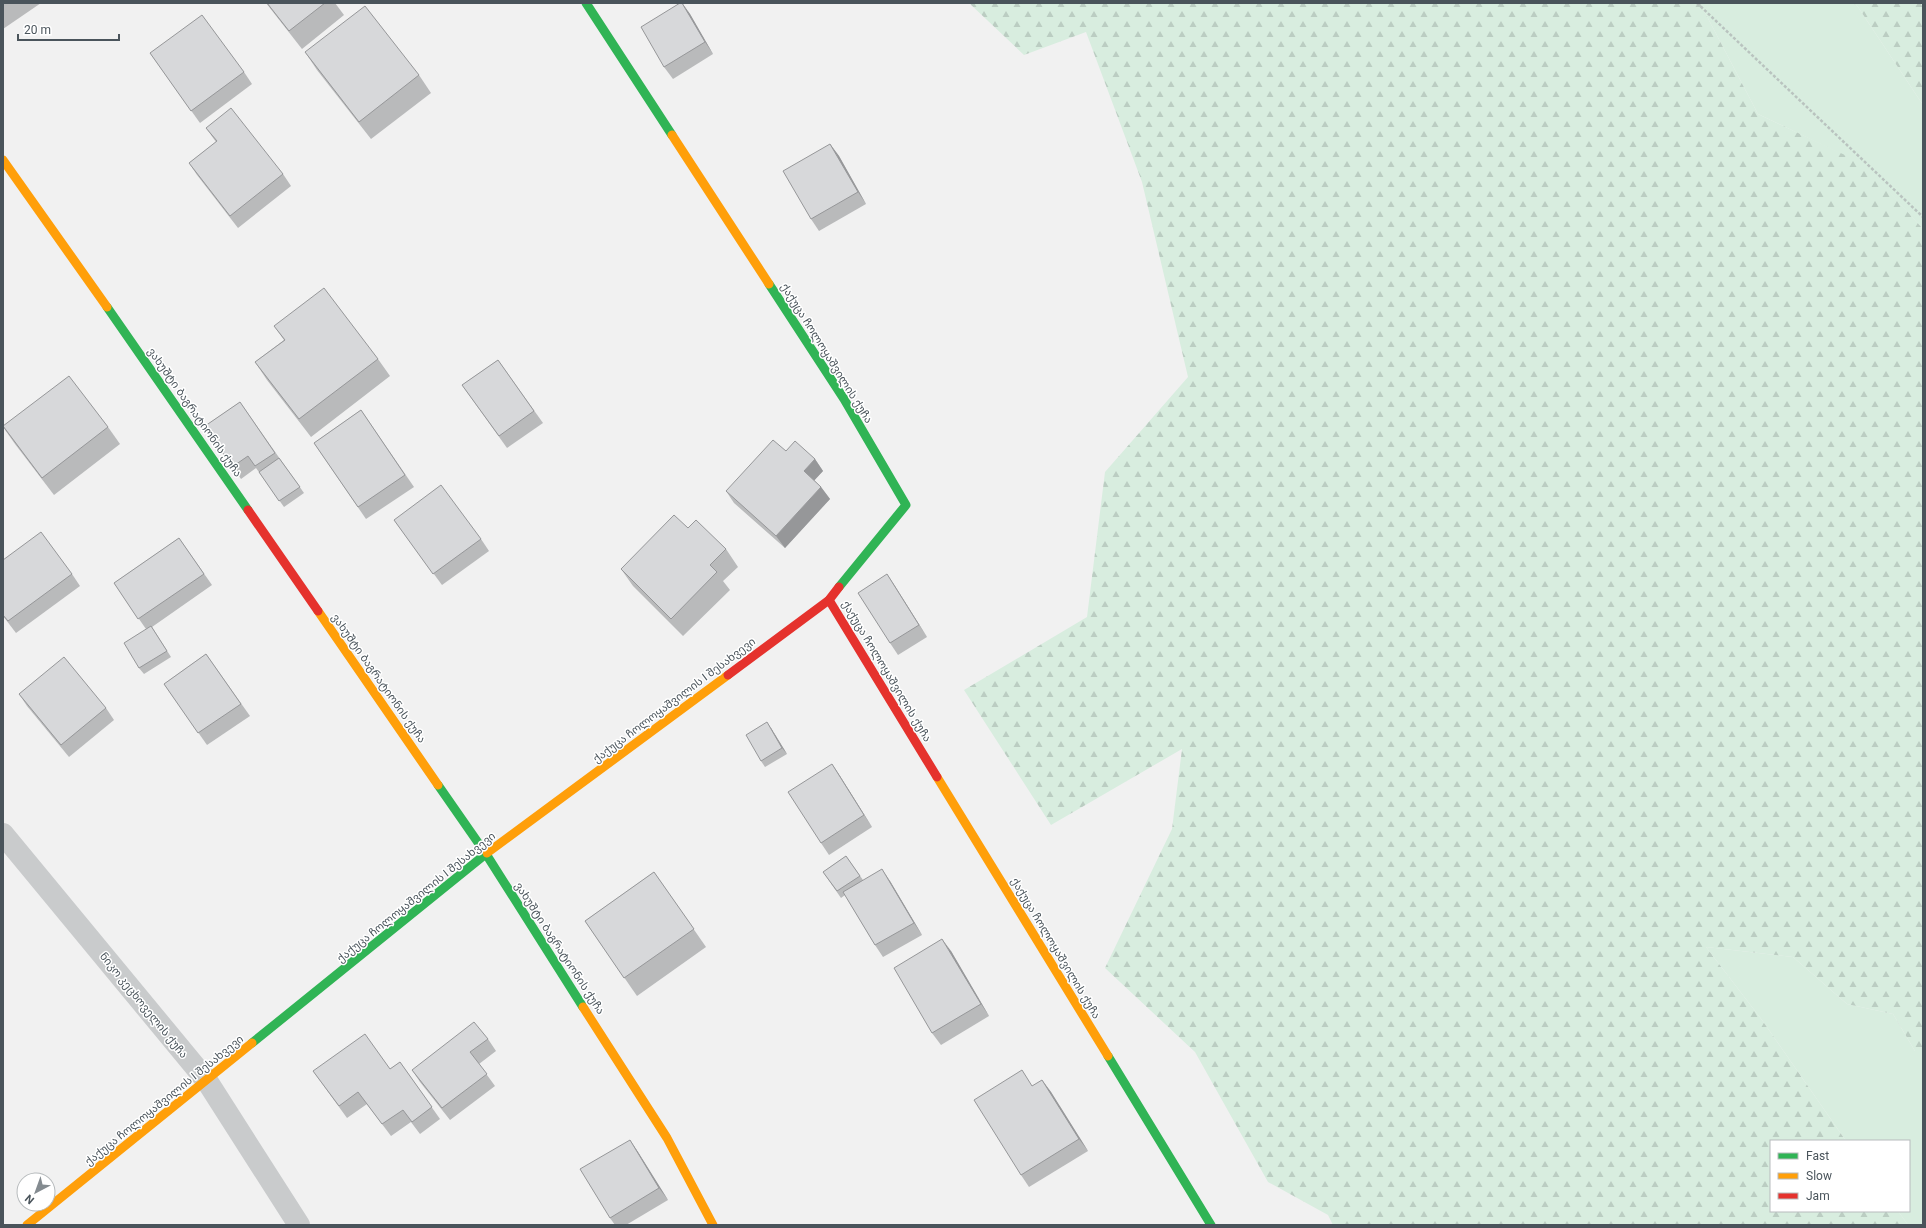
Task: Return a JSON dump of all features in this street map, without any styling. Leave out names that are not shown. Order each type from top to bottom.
[{"type":"street","name":"ქაქუცა ჩოლოყაშვილის ქუჩა","points":[[586,3],[844,399],[906,505],[829,600],[1211,1225]]},
{"type":"street","name":"ვახუშტი ბაგრატიონის ქუჩა","points":[[3,160],[196,434],[486,854],[667,1138],[713,1225]]},
{"type":"street","name":"ქაქუცა ჩოლოყაშვილის I შესახვევი","points":[[27,1225],[207,1082],[486,854],[829,600]]},
{"type":"street","name":"ნიკო კეცხოველის ქუჩა","points":[[3,834],[207,1082],[299,1225]]},
{"type":"path","points":[[1697,3],[1923,217]]},
{"type":"green space","points":[[969,3],[1700,3],[1758,114],[1864,164],[1923,229],[1923,1051],[1915,1051],[1893,1014],[1847,1004],[1793,957],[1706,947],[1762,1020],[1845,1140],[1770,1140],[1770,1212],[1899,1212],[1908,1225],[1333,1225],[1328,1215],[1268,1182],[1195,1052],[1105,968],[1172,829],[1182,749],[1051,825],[964,690],[1087,617],[1105,472],[1188,377],[1142,182],[1086,32],[1024,55]]},
{"type":"green space","points":[[1700,3],[1853,3],[1858,7],[1923,105],[1923,229],[1864,165],[1758,114]]},
{"type":"green space","points":[[1853,3],[1923,3],[1923,105],[1858,7]]},
{"type":"green space","points":[[1706,947],[1793,957],[1847,1004],[1893,1014],[1915,1051],[1923,1051],[1923,1225],[1908,1225],[1899,1212],[1910,1212],[1910,1140],[1845,1140],[1762,1020]]},
{"type":"building","points":[[267,3],[325,3],[289,31]]},
{"type":"building","points":[[682,3],[705,42],[664,67],[641,27]]},
{"type":"building","points":[[365,6],[419,75],[359,122],[305,52]]},
{"type":"building","points":[[202,15],[244,72],[191,111],[150,53]]},
{"type":"building","points":[[231,108],[283,174],[230,216],[189,163],[217,141],[206,128]]},
{"type":"building","points":[[830,144],[858,192],[811,219],[783,171]]},
{"type":"building","points":[[324,288],[378,359],[299,419],[255,362],[285,340],[274,326]]},
{"type":"building","points":[[498,360],[534,411],[499,436],[462,385]]},
{"type":"building","points":[[69,376],[108,427],[42,478],[3,426]]},
{"type":"building","points":[[240,402],[275,453],[255,466],[248,456],[232,467],[205,426]]},
{"type":"building","points":[[361,410],[405,475],[358,507],[314,443]]},
{"type":"building","points":[[773,440],[786,451],[795,441],[815,459],[804,471],[821,487],[776,536],[726,491]]},
{"type":"building","points":[[279,458],[300,487],[279,501],[259,472]]},
{"type":"building","points":[[441,485],[481,539],[433,574],[394,520]]},
{"type":"building","points":[[674,515],[688,528],[696,520],[726,549],[710,565],[717,572],[671,619],[621,569]]},
{"type":"building","points":[[41,532],[72,574],[8,621],[3,615],[3,560]]},
{"type":"building","points":[[179,538],[204,574],[138,619],[114,583]]},
{"type":"building","points":[[887,574],[919,625],[890,643],[858,593]]},
{"type":"building","points":[[151,626],[167,651],[139,668],[124,643]]},
{"type":"building","points":[[206,654],[241,704],[198,733],[164,684]]},
{"type":"building","points":[[64,657],[106,708],[61,745],[19,694]]},
{"type":"building","points":[[767,722],[782,748],[761,761],[746,735]]},
{"type":"building","points":[[832,764],[864,815],[821,843],[788,792]]},
{"type":"building","points":[[846,856],[860,876],[837,891],[823,872]]},
{"type":"building","points":[[882,869],[914,923],[875,945],[843,892]]},
{"type":"building","points":[[654,872],[694,929],[624,978],[585,921]]},
{"type":"building","points":[[942,939],[981,1004],[932,1033],[894,968]]},
{"type":"building","points":[[474,1022],[488,1039],[470,1052],[487,1074],[442,1108],[412,1070]]},
{"type":"building","points":[[365,1034],[390,1069],[400,1062],[432,1107],[412,1122],[403,1110],[382,1124],[358,1092],[339,1106],[313,1071]]},
{"type":"building","points":[[1022,1070],[1032,1086],[1042,1080],[1079,1139],[1021,1175],[974,1100]]},
{"type":"building","points":[[630,1140],[659,1188],[610,1218],[580,1169]]},
{"type":"traffic: fast","points":[[586,3],[672,135]]},
{"type":"traffic: fast","points":[[769,284],[844,399],[906,505],[839,587]]},
{"type":"traffic: fast","points":[[107,307],[248,510]]},
{"type":"traffic: fast","points":[[438,785],[486,854],[583,1007]]},
{"type":"traffic: fast","points":[[252,1043],[487,853]]},
{"type":"traffic: fast","points":[[1108,1056],[1211,1225]]},
{"type":"traffic: slow","points":[[672,135],[769,284]]},
{"type":"traffic: slow","points":[[3,160],[107,307]]},
{"type":"traffic: slow","points":[[318,611],[438,785]]},
{"type":"traffic: slow","points":[[487,853],[728,675]]},
{"type":"traffic: slow","points":[[937,777],[1108,1056]]},
{"type":"traffic: slow","points":[[583,1007],[667,1138],[713,1225]]},
{"type":"traffic: slow","points":[[27,1225],[252,1043]]},
{"type":"traffic: jam","points":[[248,510],[318,611]]},
{"type":"traffic: jam","points":[[728,675],[829,600],[839,587]]},
{"type":"traffic: jam","points":[[829,600],[937,777]]}]
